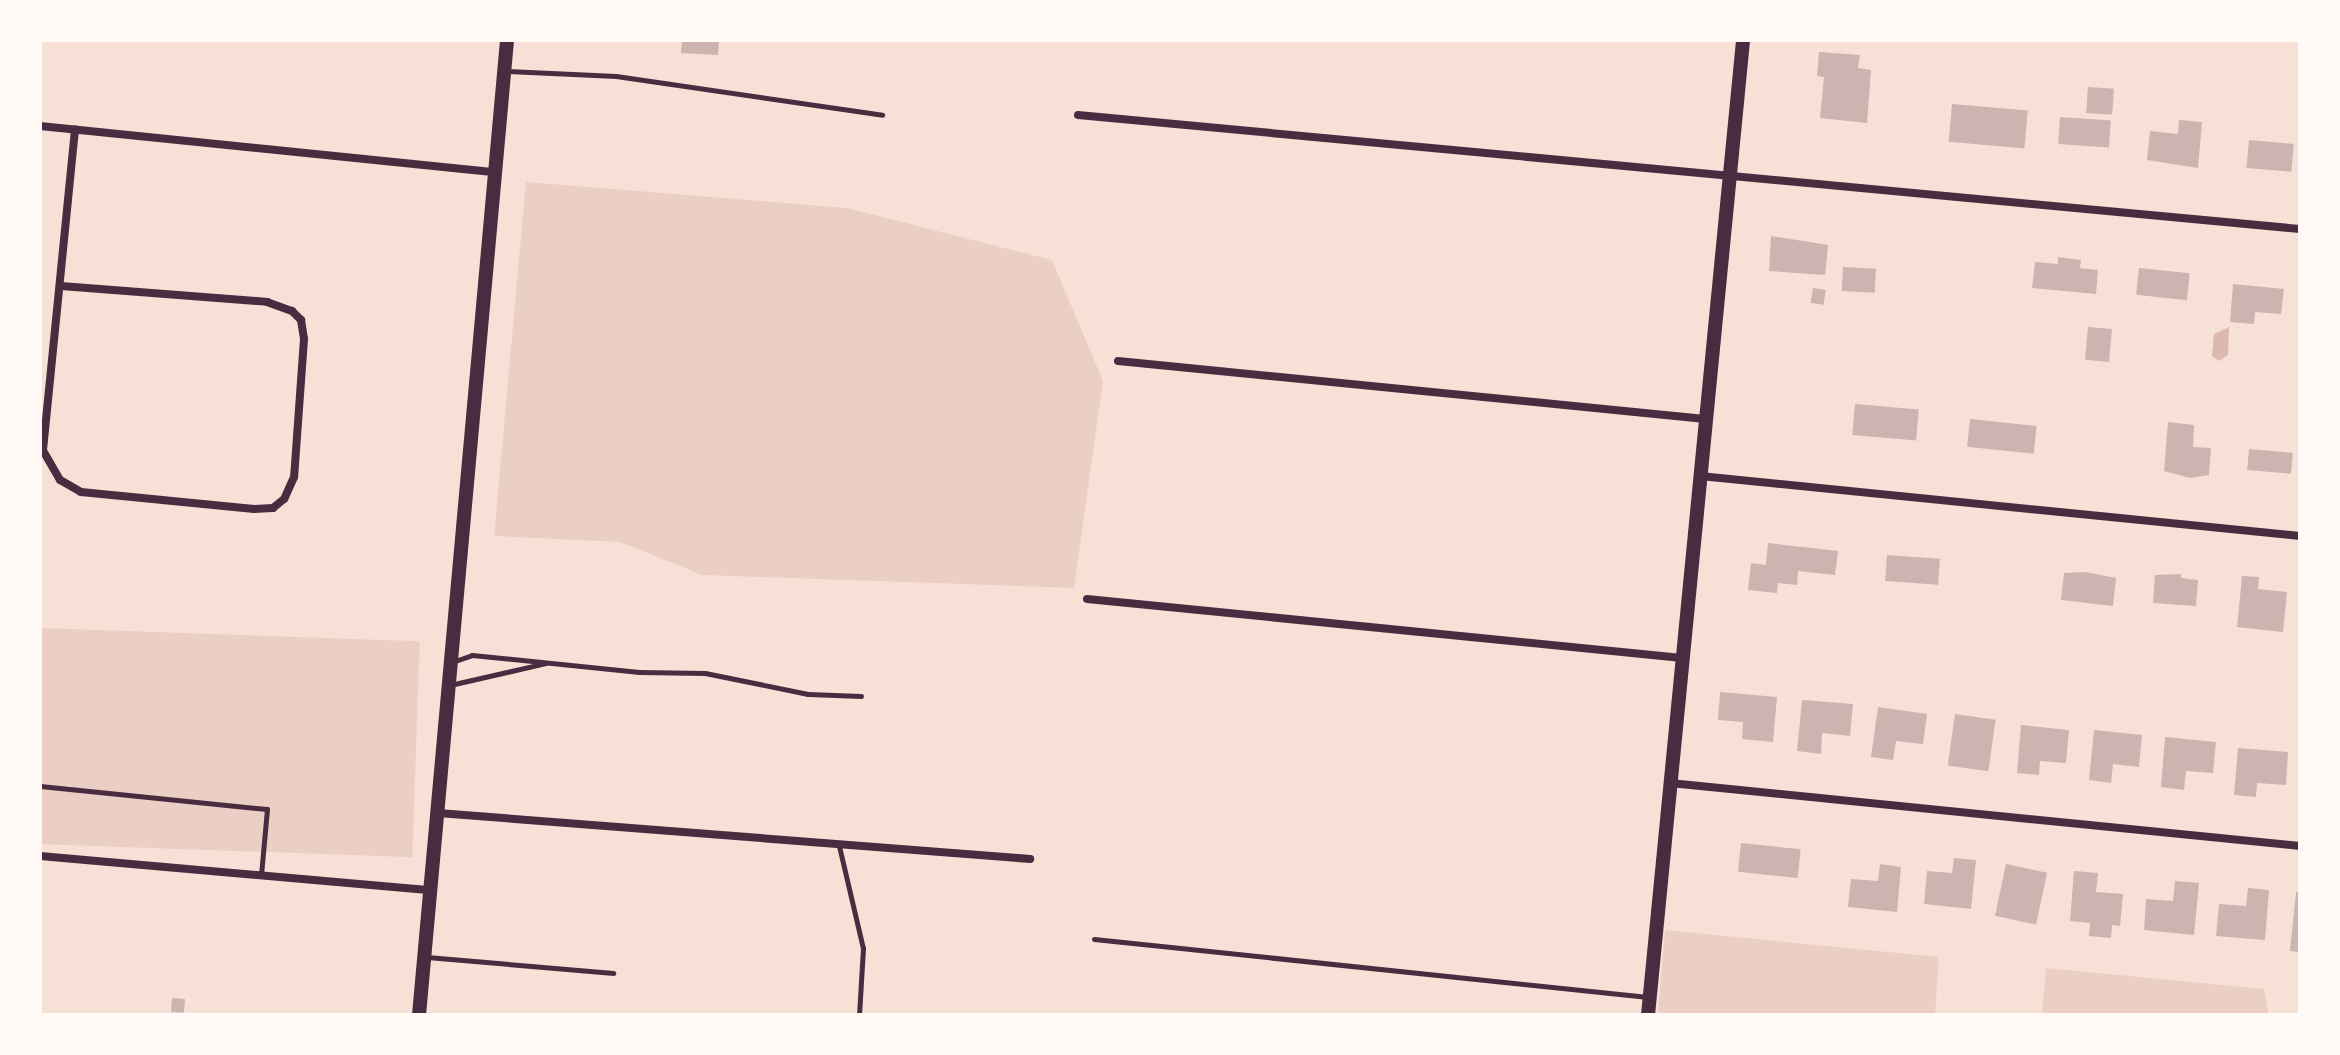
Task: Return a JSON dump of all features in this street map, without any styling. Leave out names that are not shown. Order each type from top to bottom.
[{"type":"street","points":[[419,1015],[507,40]]},
{"type":"street","points":[[1648,1015],[1743,40]]},
{"type":"street","points":[[1078,115],[1730,173],[2300,229]]},
{"type":"street","points":[[40,126],[495,172]]},
{"type":"street","points":[[61,286],[267,302],[292,311],[301,320],[304,339],[294,477],[284,499],[273,508],[254,509],[81,492],[60,480],[43,450],[75,130]]},
{"type":"street","points":[[1118,361],[1705,419]]},
{"type":"street","points":[[1699,476],[2300,536]]},
{"type":"street","points":[[1087,599],[1682,658]]},
{"type":"street","points":[[1669,783],[2300,846]]},
{"type":"street","points":[[438,813],[1030,859]]},
{"type":"street","points":[[40,856],[431,890]]},
{"type":"lane","points":[[504,71],[616,76],[882,115]]},
{"type":"lane","points":[[451,664],[464,654],[705,673],[808,694],[861,696]]},
{"type":"lane","points":[[449,685],[550,663]]},
{"type":"lane","points":[[40,786],[267,809],[261,875]]},
{"type":"lane","points":[[839,846],[863,948],[858,1014]]},
{"type":"lane","points":[[1094,939],[1649,997]]},
{"type":"lane","points":[[425,956],[613,973]]},
{"type":"shaded area","points":[[526,182],[847,208],[1052,260],[1103,381],[1074,588],[702,575],[620,542],[494,536]]},
{"type":"shaded area","points":[[2229,327],[2228,355],[2219,361],[2212,356],[2214,334]]},
{"type":"shaded area","points":[[40,628],[420,641],[412,857],[40,844]]},
{"type":"shaded area","points":[[1665,930],[1939,957],[1935,1015],[1658,1015]]},
{"type":"shaded area","points":[[2046,968],[2264,989],[2269,1015],[2042,1015]]},
{"type":"building","points":[[682,40],[719,40],[718,55],[681,53]]},
{"type":"building","points":[[1819,52],[1860,55],[1858,68],[1871,70],[1867,123],[1820,118],[1824,77],[1817,76]]},
{"type":"building","points":[[2088,87],[2114,89],[2112,115],[2086,113]]},
{"type":"building","points":[[1952,104],[2028,111],[2024,148],[1949,142]]},
{"type":"building","points":[[2060,117],[2111,121],[2109,147],[2058,144]]},
{"type":"building","points":[[2179,120],[2202,122],[2198,168],[2147,160],[2150,131],[2178,134]]},
{"type":"building","points":[[2249,140],[2294,144],[2291,172],[2247,168]]},
{"type":"building","points":[[1771,236],[1828,245],[1825,275],[1769,271]]},
{"type":"building","points":[[2058,257],[2081,260],[2080,268],[2098,270],[2096,294],[2032,288],[2035,262],[2058,264]]},
{"type":"building","points":[[1843,267],[1876,269],[1875,293],[1842,291]]},
{"type":"building","points":[[2139,268],[2190,273],[2187,300],[2136,295]]},
{"type":"building","points":[[2233,284],[2284,289],[2281,314],[2255,312],[2254,324],[2230,322]]},
{"type":"building","points":[[1813,288],[1826,290],[1823,305],[1811,303]]},
{"type":"building","points":[[2088,327],[2112,329],[2109,362],[2085,360]]},
{"type":"building","points":[[1855,404],[1919,410],[1916,440],[1852,435]]},
{"type":"building","points":[[1970,419],[2037,426],[2034,454],[1967,447]]},
{"type":"building","points":[[2168,422],[2194,425],[2193,447],[2211,448],[2209,475],[2190,478],[2164,471]]},
{"type":"building","points":[[2249,449],[2293,453],[2291,474],[2247,470]]},
{"type":"building","points":[[1768,543],[1838,551],[1835,575],[1798,571],[1797,585],[1778,583],[1777,593],[1748,590],[1751,563],[1766,565]]},
{"type":"building","points":[[1887,555],[1940,559],[1938,585],[1885,581]]},
{"type":"building","points":[[2085,572],[2116,578],[2113,606],[2061,600],[2064,573]]},
{"type":"building","points":[[2181,574],[2181,578],[2198,580],[2196,606],[2153,603],[2155,575]]},
{"type":"building","points":[[2242,576],[2259,577],[2258,589],[2287,592],[2283,632],[2237,627]]},
{"type":"building","points":[[1720,692],[1777,697],[1773,742],[1742,739],[1743,722],[1718,720]]},
{"type":"building","points":[[1802,700],[1853,704],[1850,736],[1822,733],[1821,754],[1797,751]]},
{"type":"building","points":[[1878,707],[1927,714],[1923,744],[1896,741],[1893,760],[1871,757]]},
{"type":"building","points":[[1955,714],[1996,720],[1988,771],[1948,765]]},
{"type":"building","points":[[2021,725],[2069,730],[2066,763],[2040,761],[2039,775],[2017,773]]},
{"type":"building","points":[[2094,730],[2142,735],[2139,767],[2113,764],[2111,783],[2089,780]]},
{"type":"building","points":[[2165,737],[2216,742],[2213,773],[2186,771],[2184,790],[2161,787]]},
{"type":"building","points":[[2238,748],[2288,752],[2286,785],[2257,783],[2256,797],[2234,795]]},
{"type":"building","points":[[1741,843],[1801,849],[1798,878],[1738,872]]},
{"type":"building","points":[[1954,858],[1976,860],[1971,909],[1924,904],[1927,871],[1952,873]]},
{"type":"building","points":[[1880,864],[1901,867],[1897,912],[1848,907],[1851,879],[1878,881]]},
{"type":"building","points":[[2006,864],[2047,873],[2036,925],[1995,916]]},
{"type":"building","points":[[2074,871],[2098,873],[2096,892],[2123,894],[2120,926],[2112,925],[2111,938],[2089,936],[2090,923],[2070,921]]},
{"type":"building","points":[[2175,881],[2199,883],[2194,935],[2144,930],[2146,899],[2173,901]]},
{"type":"building","points":[[2248,888],[2269,890],[2265,940],[2216,936],[2219,904],[2246,906]]},
{"type":"building","points":[[2296,892],[2300,893],[2300,952],[2290,951]]},
{"type":"building","points":[[172,998],[185,999],[184,1013],[171,1012]]}]
